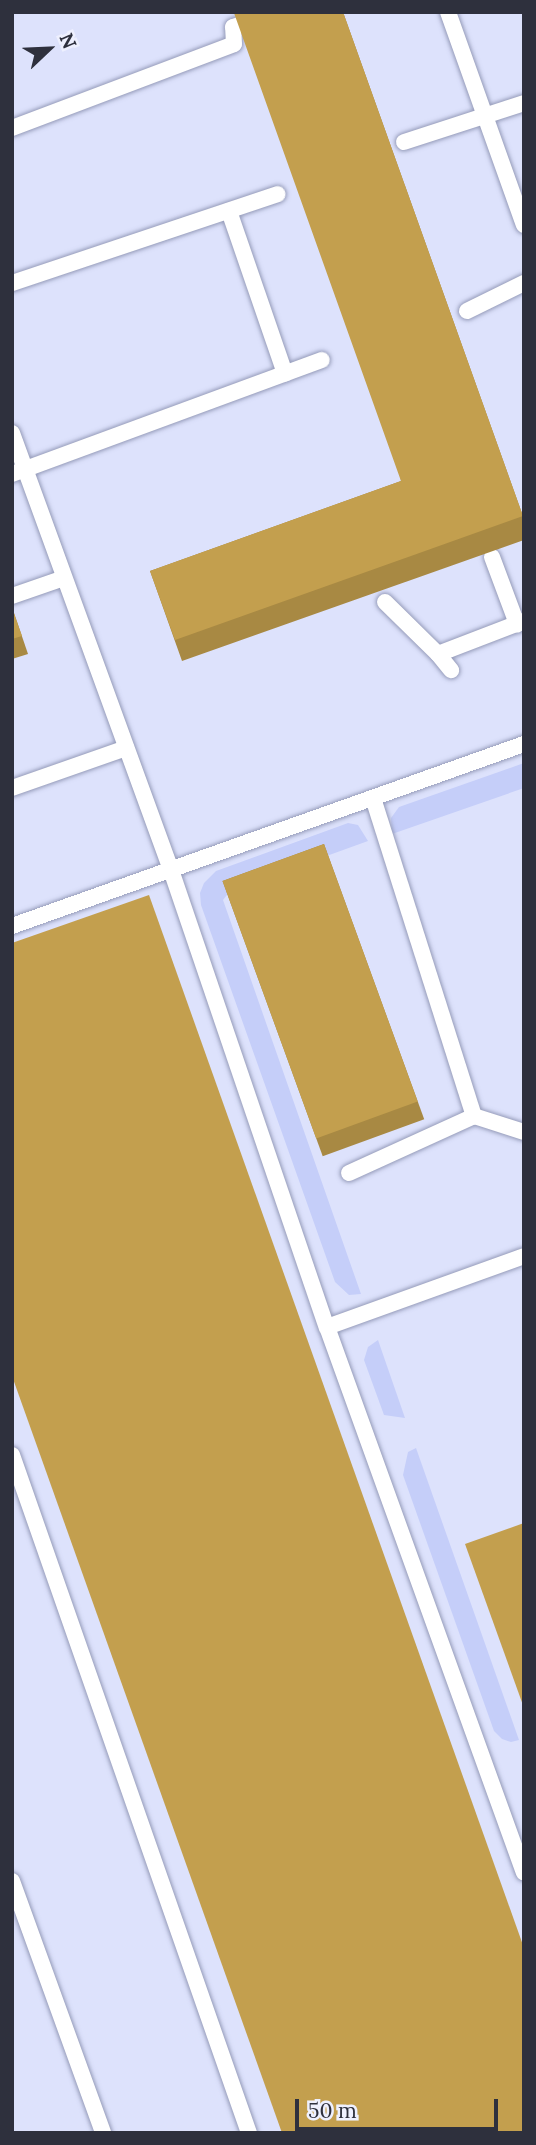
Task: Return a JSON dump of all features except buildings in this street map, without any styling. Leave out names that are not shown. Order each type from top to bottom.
[{"type":"lane","points":[[12,128],[234,44],[233,27],[277,12]]},
{"type":"lane","points":[[448,12],[524,225]]},
{"type":"lane","points":[[404,142],[524,103]]},
{"type":"lane","points":[[12,283],[278,194]]},
{"type":"lane","points":[[229,211],[285,374]]},
{"type":"lane","points":[[467,311],[524,282]]},
{"type":"lane","points":[[19,472],[322,360]]},
{"type":"lane","points":[[12,433],[19,472],[64,578],[172,870],[327,1326],[524,1873]]},
{"type":"lane","points":[[438,654],[520,623],[492,557]]},
{"type":"lane","points":[[12,596],[64,578]]},
{"type":"lane","points":[[385,601],[451,670]]},
{"type":"lane","points":[[12,926],[524,744]]},
{"type":"lane","points":[[12,788],[125,748]]},
{"type":"lane","points":[[373,798],[474,1116]]},
{"type":"lane","points":[[349,1173],[474,1116],[524,1132]]},
{"type":"lane","points":[[327,1326],[524,1256]]},
{"type":"lane","points":[[12,1455],[249,2133]]},
{"type":"lane","points":[[12,1881],[103,2133]]},
{"type":"shaded area","points":[[524,763],[524,788],[392,834],[391,818],[399,807]]},
{"type":"shaded area","points":[[348,823],[358,825],[368,841],[230,891],[223,900],[361,1294],[349,1295],[335,1282],[201,905],[200,893],[204,883],[216,871]]},
{"type":"shaded area","points":[[378,1340],[405,1418],[384,1415],[364,1360],[368,1347]]},
{"type":"shaded area","points":[[416,1448],[519,1740],[511,1742],[502,1739],[494,1731],[403,1475],[408,1452]]}]
